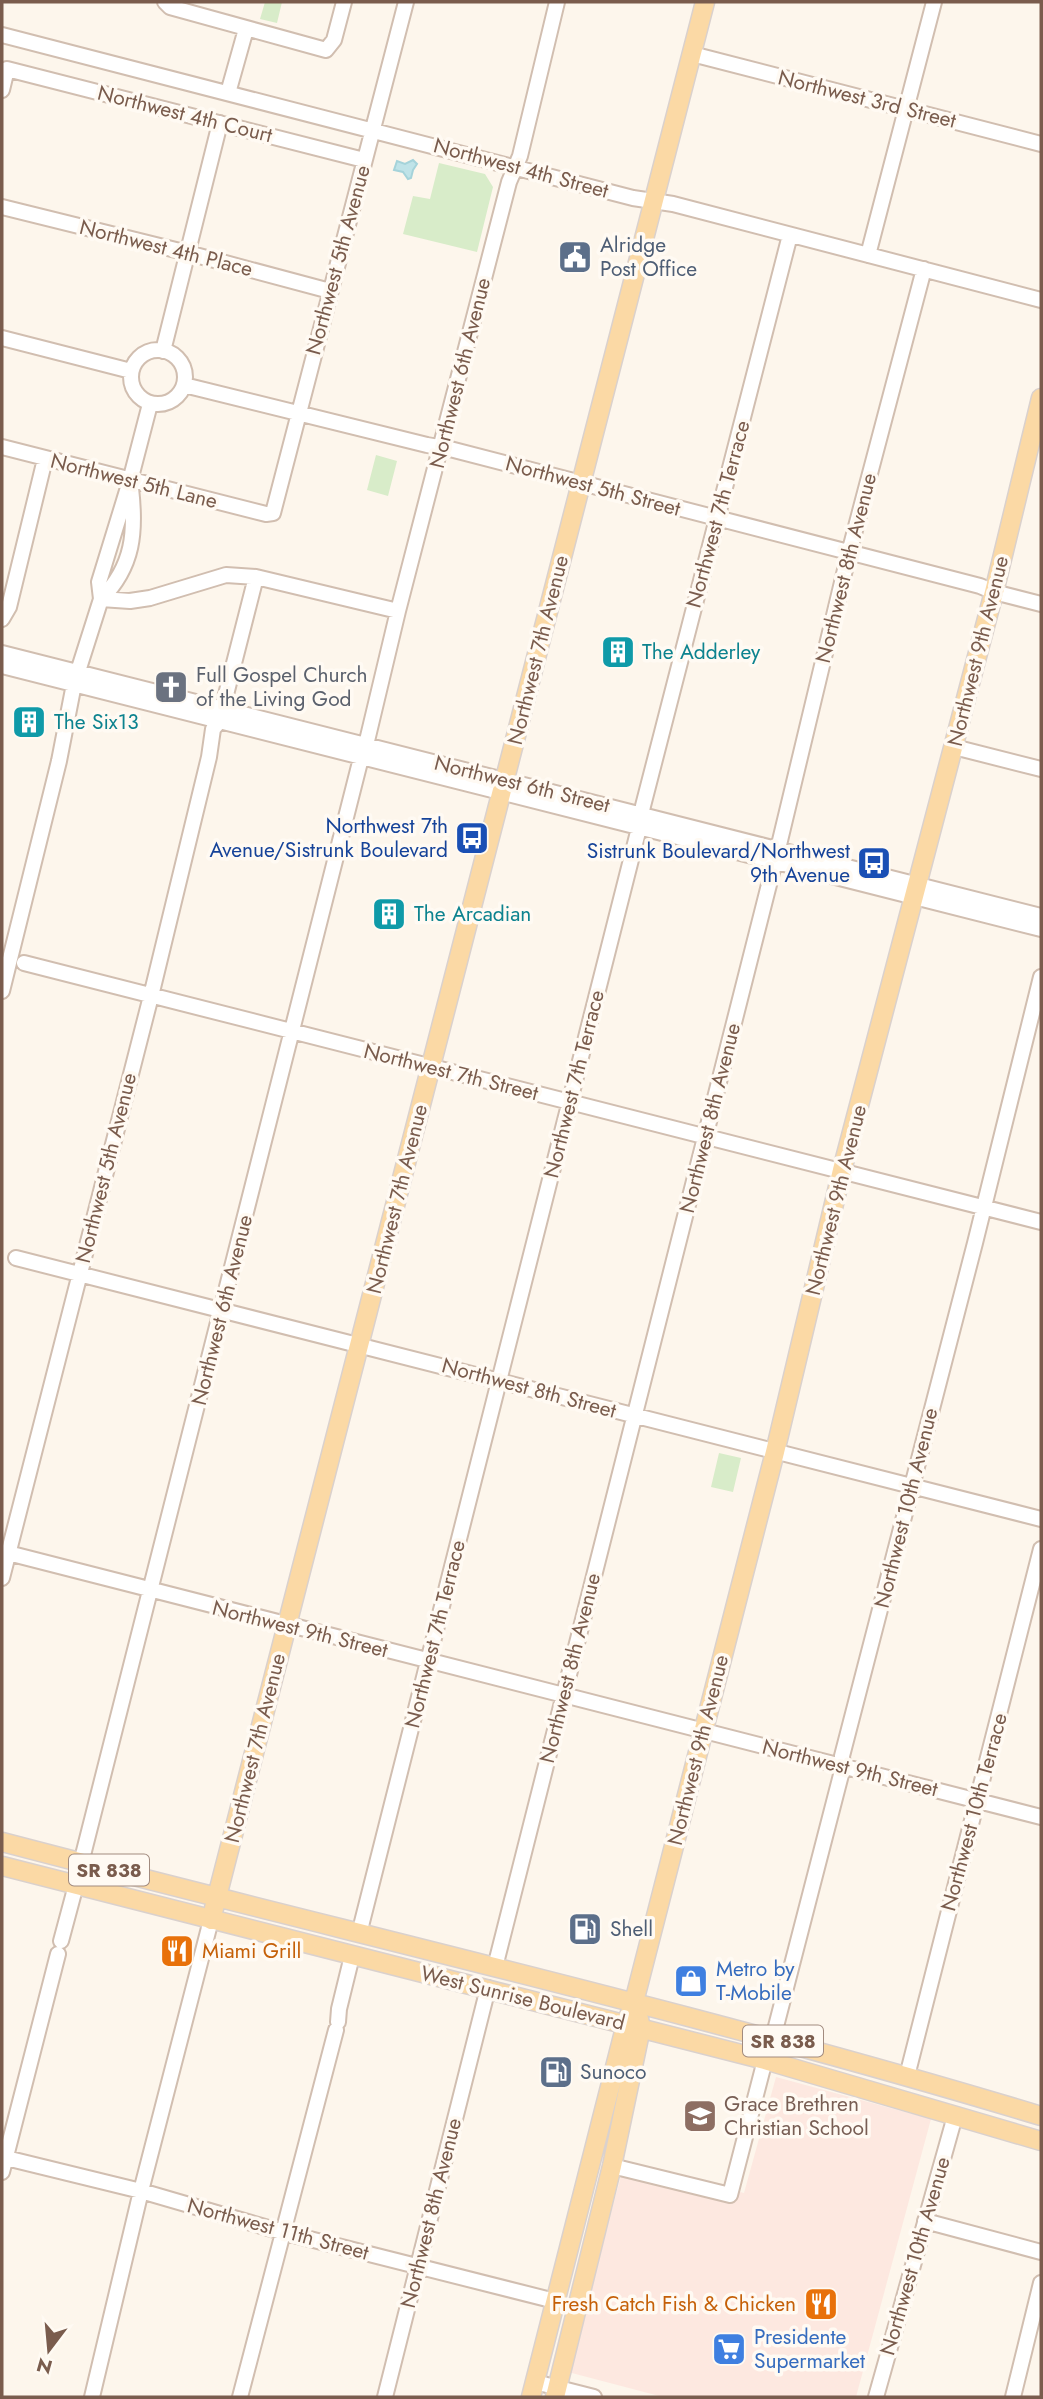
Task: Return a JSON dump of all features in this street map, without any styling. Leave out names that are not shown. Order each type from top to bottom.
[{"type":"main road","name":"Northwest 7th Avenue","points":[[211,1920],[705,2]]},
{"type":"main road","name":"Northwest 9th Avenue","points":[[556,2392],[612,2166],[634,2026],[634,2002],[775,1452],[842,1170],[994,592],[1041,398]]},
{"type":"main road","name":"West Sunrise Boulevard","points":[[2,1842],[216,1899],[773,2038],[1041,2116]]},
{"type":"main road","name":"West Sunrise Boulevard","points":[[2,1866],[765,2060],[1041,2141]]},
{"type":"main road","name":"Northwest 9th Avenue","points":[[533,2390],[555,2301],[634,2026]]},
{"type":"main road","points":[[955,2116],[963,2106],[992,2101]]},
{"type":"street","points":[[164,2],[170,7],[326,50],[334,40],[344,2]]},
{"type":"street","name":"Northwest 5th Avenue","points":[[266,514],[273,513],[406,2]]},
{"type":"street","name":"Northwest 6th Avenue","points":[[81,1863],[398,611],[558,2]]},
{"type":"street","points":[[868,255],[934,2]]},
{"type":"street","points":[[228,93],[246,29]]},
{"type":"street","name":"Northwest 4th Street","points":[[2,35],[1041,300]]},
{"type":"street","name":"Northwest 3rd Street","points":[[692,54],[1041,144]]},
{"type":"street","name":"Northwest 4th Court","points":[[2,90],[7,69],[364,160]]},
{"type":"street","points":[[163,351],[220,123]]},
{"type":"street","name":"Northwest 4th Place","points":[[2,207],[330,291]]},
{"type":"street","name":"Northwest 7th Terrace","points":[[359,1934],[790,235]]},
{"type":"street","name":"Northwest 8th Avenue","points":[[495,1967],[776,856],[849,552],[925,269]]},
{"type":"street","points":[[2,338],[131,371]]},
{"type":"street","points":[[163,351],[176,357],[181,363],[184,384],[180,392],[167,402],[149,404],[137,395],[132,387],[131,371],[139,357],[146,352],[163,351]]},
{"type":"street","name":"Northwest 5th Street","points":[[184,384],[426,446],[442,447],[1041,604]]},
{"type":"street","points":[[2,991],[12,960],[70,715],[76,701],[101,599],[99,582],[130,481],[149,404]]},
{"type":"street","name":"Northwest 5th Lane","points":[[2,447],[266,514]]},
{"type":"street","points":[[2,619],[9,607],[45,459]]},
{"type":"street","points":[[101,599],[113,587],[129,556],[135,521],[130,481]]},
{"type":"street","points":[[101,599],[130,601],[150,598],[226,575],[256,578],[398,611]]},
{"type":"street","name":"Northwest 5th Avenue","points":[[2,1578],[151,996],[214,729],[221,715],[256,578]]},
{"type":"street","name":"Northwest 6th Street","points":[[2,653],[80,681]]},
{"type":"street","name":"Northwest 6th Street","points":[[2,666],[80,681],[221,715],[914,890],[1041,916]]},
{"type":"street","points":[[954,747],[1041,769]]},
{"type":"street","name":"Northwest 6th Street","points":[[914,890],[1041,929]]},
{"type":"street","name":"Northwest 7th Street","points":[[12,960],[1041,1222]]},
{"type":"street","name":"Northwest 10th Avenue","points":[[773,2038],[843,1767],[842,1756],[1041,977]]},
{"type":"street","name":"Northwest 8th Street","points":[[16,1258],[1041,1519]]},
{"type":"street","name":"Northwest 10th Terrace","points":[[906,2076],[1041,1549]]},
{"type":"street","name":"Northwest 9th Street","points":[[8,1553],[1041,1817]]},
{"type":"street","points":[[3,2162],[76,1885]]},
{"type":"street","name":"Northwest 7th Avenue","points":[[92,2397],[141,2191],[211,1920]]},
{"type":"street","points":[[240,2397],[337,2026],[352,1956]]},
{"type":"street","name":"Northwest 8th Avenue","points":[[384,2397],[488,1988]]},
{"type":"street","points":[[612,2166],[730,2195],[765,2060]]},
{"type":"street","name":"Northwest 10th Avenue","points":[[876,2397],[955,2116]]},
{"type":"street","name":"Northwest 11th Street","points":[[3,2162],[141,2191],[282,2232],[555,2301]]},
{"type":"street","points":[[925,2221],[1041,2252]]},
{"type":"street","points":[[1013,2397],[1041,2283]]},
{"type":"street","points":[[533,2390],[594,2397]]},
{"type":"shaded area","points":[[776,2077],[931,2119],[856,2397],[663,2397],[568,2372],[625,2161],[744,2193]]},
{"type":"green space","points":[[265,2],[282,2],[277,23],[260,19]]},
{"type":"green space","points":[[439,163],[485,174],[493,187],[477,252],[403,234],[413,196],[430,199]]},
{"type":"green space","points":[[376,455],[397,461],[388,496],[367,490]]},
{"type":"green space","points":[[719,1453],[741,1458],[733,1492],[711,1487]]},
{"type":"water","points":[[413,160],[417,164],[411,178],[408,179],[403,172],[394,170],[397,161],[405,164]]},
{"type":"place","name":"Alridge Post Office","points":[[575,257]]},
{"type":"place","name":"The Adderley","points":[[618,652]]},
{"type":"place","name":"Full Gospel Church of the Living God","points":[[171,687]]},
{"type":"place","name":"The Six13","points":[[29,722]]},
{"type":"place","name":"Northwest 7th Avenue/Sistrunk Boulevard","points":[[472,838]]},
{"type":"place","name":"Sistrunk Boulevard/Northwest 9th Avenue","points":[[874,863]]},
{"type":"place","name":"The Arcadian","points":[[389,914]]},
{"type":"place","name":"Shell","points":[[585,1929]]},
{"type":"place","name":"Miami Grill","points":[[177,1951]]},
{"type":"place","name":"Metro by T-Mobile","points":[[691,1981]]},
{"type":"place","name":"Sunoco","points":[[556,2072]]},
{"type":"place","name":"Grace Brethren Christian School","points":[[700,2116]]},
{"type":"place","name":"Fresh Catch Fish & Chicken","points":[[821,2304]]},
{"type":"place","name":"Presidente Supermarket","points":[[729,2349]]}]
